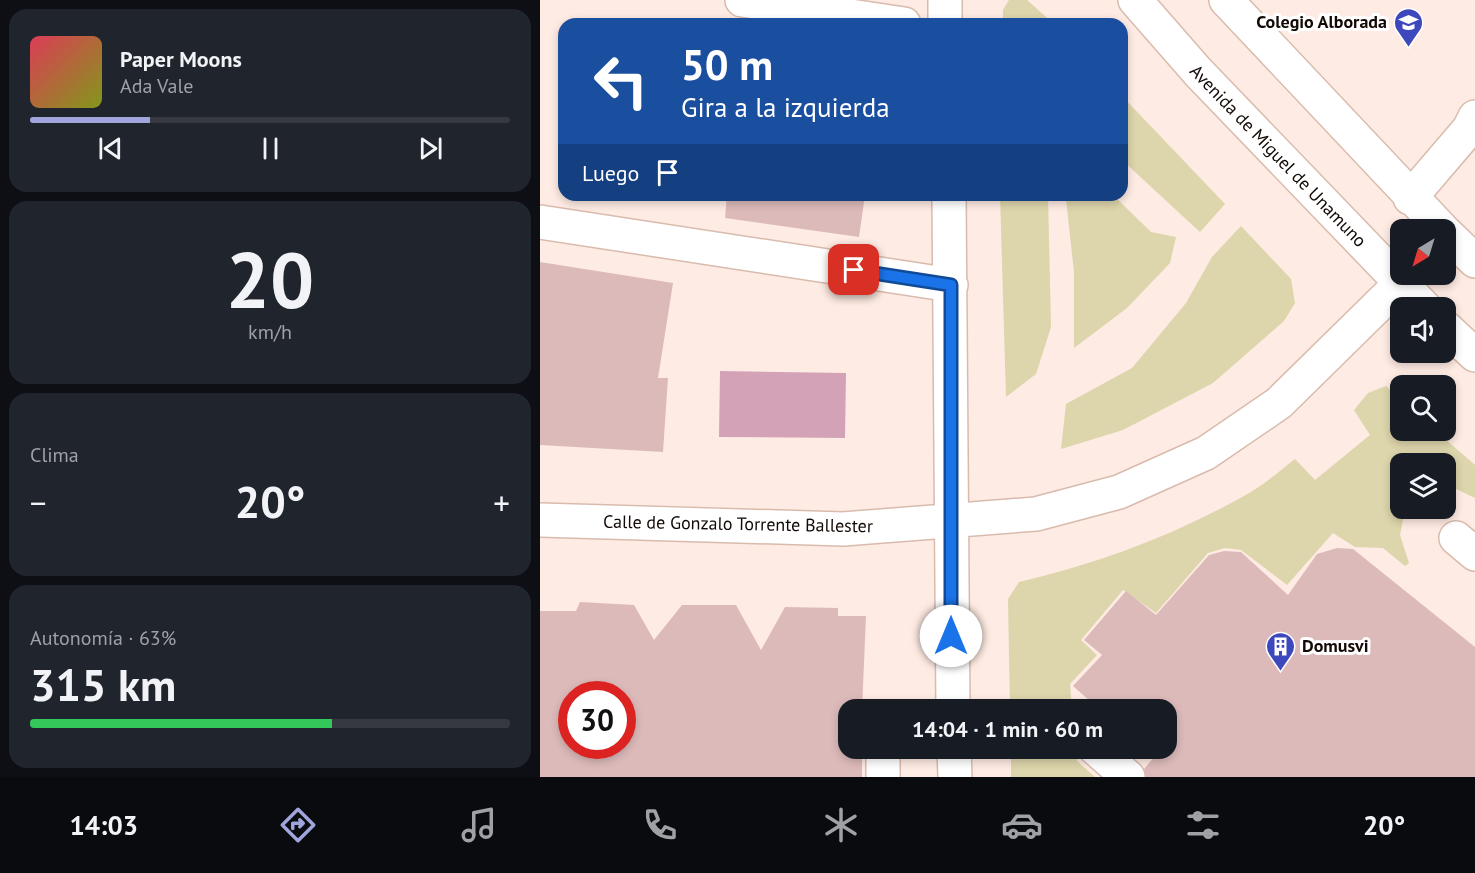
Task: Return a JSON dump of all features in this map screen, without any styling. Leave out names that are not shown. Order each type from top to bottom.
[{"type":"street","points":[[742,0],[864,18]]},
{"type":"street","points":[[945,0],[945,18]]},
{"type":"street","name":"Avenida de Miguel de Unamuno","points":[[1135,0],[1198,72],[1390,274]]},
{"type":"street","points":[[1226,0],[1432,219]]},
{"type":"street","points":[[1410,198],[1469,129],[1475,117]]},
{"type":"street","points":[[949,201],[953,699]]},
{"type":"street","points":[[540,222],[951,285]]},
{"type":"street","points":[[1456,243],[1475,261]]},
{"type":"street","name":"Calle de Gonzalo Torrente Ballester","points":[[540,520],[843,529],[1035,514],[1108,495],[1206,453],[1279,403],[1399,285]]},
{"type":"street","name":"Avenida de Miguel de Unamuno","points":[[1401,285],[1414,297]]},
{"type":"street","points":[[1456,337],[1475,355]]},
{"type":"street","points":[[883,759],[883,777]]},
{"type":"street","points":[[954,759],[955,777]]},
{"type":"street","points":[[1108,759],[1128,777]]},
{"type":"shaded area","points":[[1009,0],[1027,0],[1047,18],[1003,18],[1003,10]]},
{"type":"shaded area","points":[[1128,102],[1225,204],[1200,232],[1128,166]]},
{"type":"shaded area","points":[[1000,201],[1048,201],[1051,327],[1036,374],[1006,397]]},
{"type":"shaded area","points":[[1066,201],[1119,201],[1151,232],[1176,237],[1170,263],[1127,308],[1074,348],[1074,272]]},
{"type":"shaded area","points":[[1241,226],[1291,279],[1295,303],[1284,321],[1213,383],[1123,430],[1061,449],[1066,404],[1132,368],[1186,303],[1212,257]]},
{"type":"shaded area","points":[[720,371],[846,373],[845,438],[719,437]]},
{"type":"shaded area","points":[[1386,386],[1390,390],[1390,441],[1447,441],[1475,465],[1475,498],[1456,489],[1456,453],[1390,453],[1390,519],[1403,519],[1400,535],[1409,563],[1405,566],[1383,548],[1355,547],[1333,533],[1287,585],[1241,550],[1225,548],[1208,553],[1156,613],[1123,590],[1081,640],[1097,655],[1070,684],[1071,699],[1010,699],[1008,599],[1019,582],[1079,566],[1167,534],[1251,492],[1295,459],[1315,480],[1370,435],[1354,410],[1368,393]]},
{"type":"shaded area","points":[[1011,759],[1077,759],[1095,777],[1011,777]]},
{"type":"building","points":[[726,201],[864,201],[859,237],[725,218]]},
{"type":"building","points":[[540,262],[673,283],[658,378],[668,378],[663,452],[540,445]]},
{"type":"building","name":"Domusvi","points":[[1337,548],[1353,549],[1475,647],[1475,777],[1146,777],[1144,769],[1152,759],[1177,759],[1177,699],[1088,699],[1073,686],[1102,655],[1084,640],[1126,591],[1156,615],[1209,555],[1224,551],[1241,552],[1288,595],[1317,554]]},
{"type":"building","points":[[580,602],[634,605],[654,640],[682,605],[736,605],[761,650],[785,607],[838,608],[838,616],[866,616],[862,699],[838,699],[838,759],[862,759],[862,777],[540,777],[540,611],[576,611]]},
{"type":"place","name":"Colegio Alborada","points":[[1408,48]]},
{"type":"place","name":"Domusvi","points":[[1281,672]]},
{"type":"route","points":[[854,270],[951,285],[951,636]]}]
